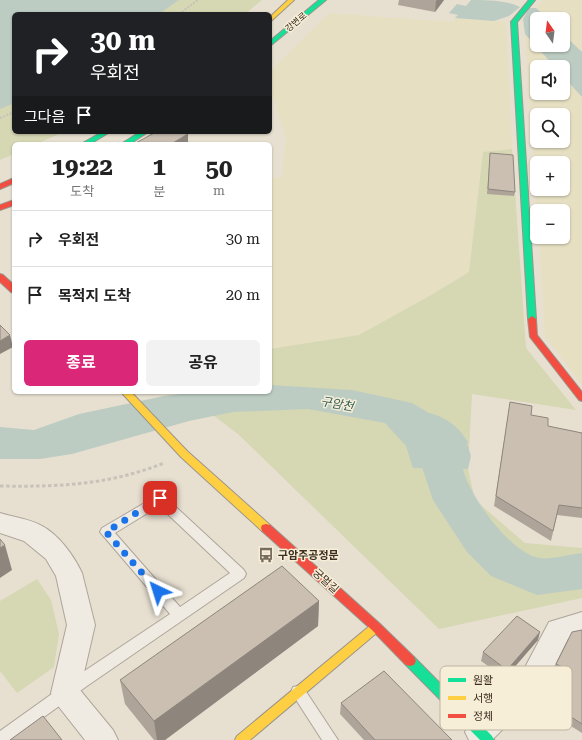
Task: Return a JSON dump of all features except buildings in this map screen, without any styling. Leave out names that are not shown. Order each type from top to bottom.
[{"type":"street","name":"강변로","points":[[272,18],[291,0]]},
{"type":"street","name":"강변로","points":[[272,42],[323,0]]},
{"type":"street","points":[[532,0],[514,22],[533,335],[582,398]]},
{"type":"street","points":[[89,142],[103,134]]},
{"type":"street","points":[[128,142],[142,134]]},
{"type":"street","points":[[0,187],[12,181]]},
{"type":"street","points":[[0,208],[12,203]]},
{"type":"street","points":[[0,277],[12,288]]},
{"type":"street","name":"궁멀길","points":[[128,394],[184,454],[376,627],[440,692]]},
{"type":"street","points":[[0,523],[33,533],[55,552],[69,573],[81,625],[65,693],[103,740]]},
{"type":"street","points":[[541,666],[560,630],[582,624]]},
{"type":"street","points":[[241,740],[376,627]]},
{"type":"lane","points":[[0,740],[65,693],[239,574],[160,498],[106,532],[179,614]]},
{"type":"lane","points":[[298,692],[330,740]]},
{"type":"path","points":[[182,12],[198,0]]},
{"type":"path","points":[[0,118],[12,113]]},
{"type":"path","points":[[0,486],[79,485],[114,479],[149,469],[184,454]]},
{"type":"shaded area","points":[[543,0],[582,0],[582,52],[570,41],[570,12],[540,12],[536,8]]},
{"type":"shaded area","points":[[330,13],[453,22],[455,18],[506,22],[512,149],[483,152],[469,272],[359,335],[272,349],[272,178],[282,178],[286,138],[272,94],[272,69]]},
{"type":"shaded area","points":[[525,34],[530,40],[530,52],[541,52],[549,60],[530,60],[530,100],[570,100],[570,84],[582,97],[582,385],[545,336],[539,244],[570,244],[570,204],[536,204],[536,196],[570,196],[570,156],[533,156],[533,148],[570,148],[570,108],[530,109]]},
{"type":"green space","points":[[0,0],[262,0],[247,12],[12,12],[12,134],[59,134],[41,142],[12,142],[12,155],[0,160]]},
{"type":"green space","points":[[512,149],[526,348],[576,410],[472,394],[468,469],[475,500],[525,543],[582,548],[582,598],[439,629],[239,435],[186,394],[272,394],[272,349],[359,335],[469,272],[483,152]]},
{"type":"green space","points":[[37,579],[51,600],[59,634],[54,667],[17,693],[0,671],[0,601]]},
{"type":"water","points":[[0,0],[179,0],[162,12],[12,12],[12,104],[0,109]]},
{"type":"water","points":[[471,0],[489,0],[520,7],[509,16],[494,21],[455,18],[458,15],[449,13],[457,4],[466,6]]},
{"type":"water","points":[[529,8],[536,8],[540,12],[530,12],[530,40],[525,34],[523,19]]},
{"type":"water","points":[[570,41],[582,52],[582,97],[570,84],[570,60],[549,60],[541,52],[570,52]]},
{"type":"water","points":[[272,385],[352,390],[412,403],[451,426],[468,446],[471,456],[468,469],[413,468],[406,446],[385,423],[308,409],[233,412],[189,421],[72,454],[40,459],[0,459],[0,427],[34,430],[79,414],[180,394],[272,394]]},
{"type":"waterway","name":"구암천","points":[[430,427],[448,442],[441,464],[454,500],[482,540],[506,563],[537,577],[582,571]]},
{"type":"traffic: fast","points":[[272,42],[323,0]]},
{"type":"traffic: fast","points":[[532,0],[514,22],[532,319]]},
{"type":"traffic: fast","points":[[89,142],[103,134]]},
{"type":"traffic: fast","points":[[128,142],[142,134]]},
{"type":"traffic: fast","points":[[410,661],[440,691]]},
{"type":"traffic: fast","points":[[478,730],[488,740]]},
{"type":"traffic: slow","points":[[272,18],[291,0]]},
{"type":"traffic: slow","points":[[128,394],[184,454],[266,528]]},
{"type":"traffic: slow","points":[[241,740],[376,627]]},
{"type":"traffic: jam","points":[[0,187],[12,181]]},
{"type":"traffic: jam","points":[[0,208],[12,203]]},
{"type":"traffic: jam","points":[[0,277],[12,288]]},
{"type":"traffic: jam","points":[[532,319],[533,335],[582,398]]},
{"type":"traffic: jam","points":[[266,528],[376,627],[410,661]]},
{"type":"place","name":"구암주공정문","points":[[266,555]]},
{"type":"route","points":[[158,591],[106,532],[160,498]]}]
